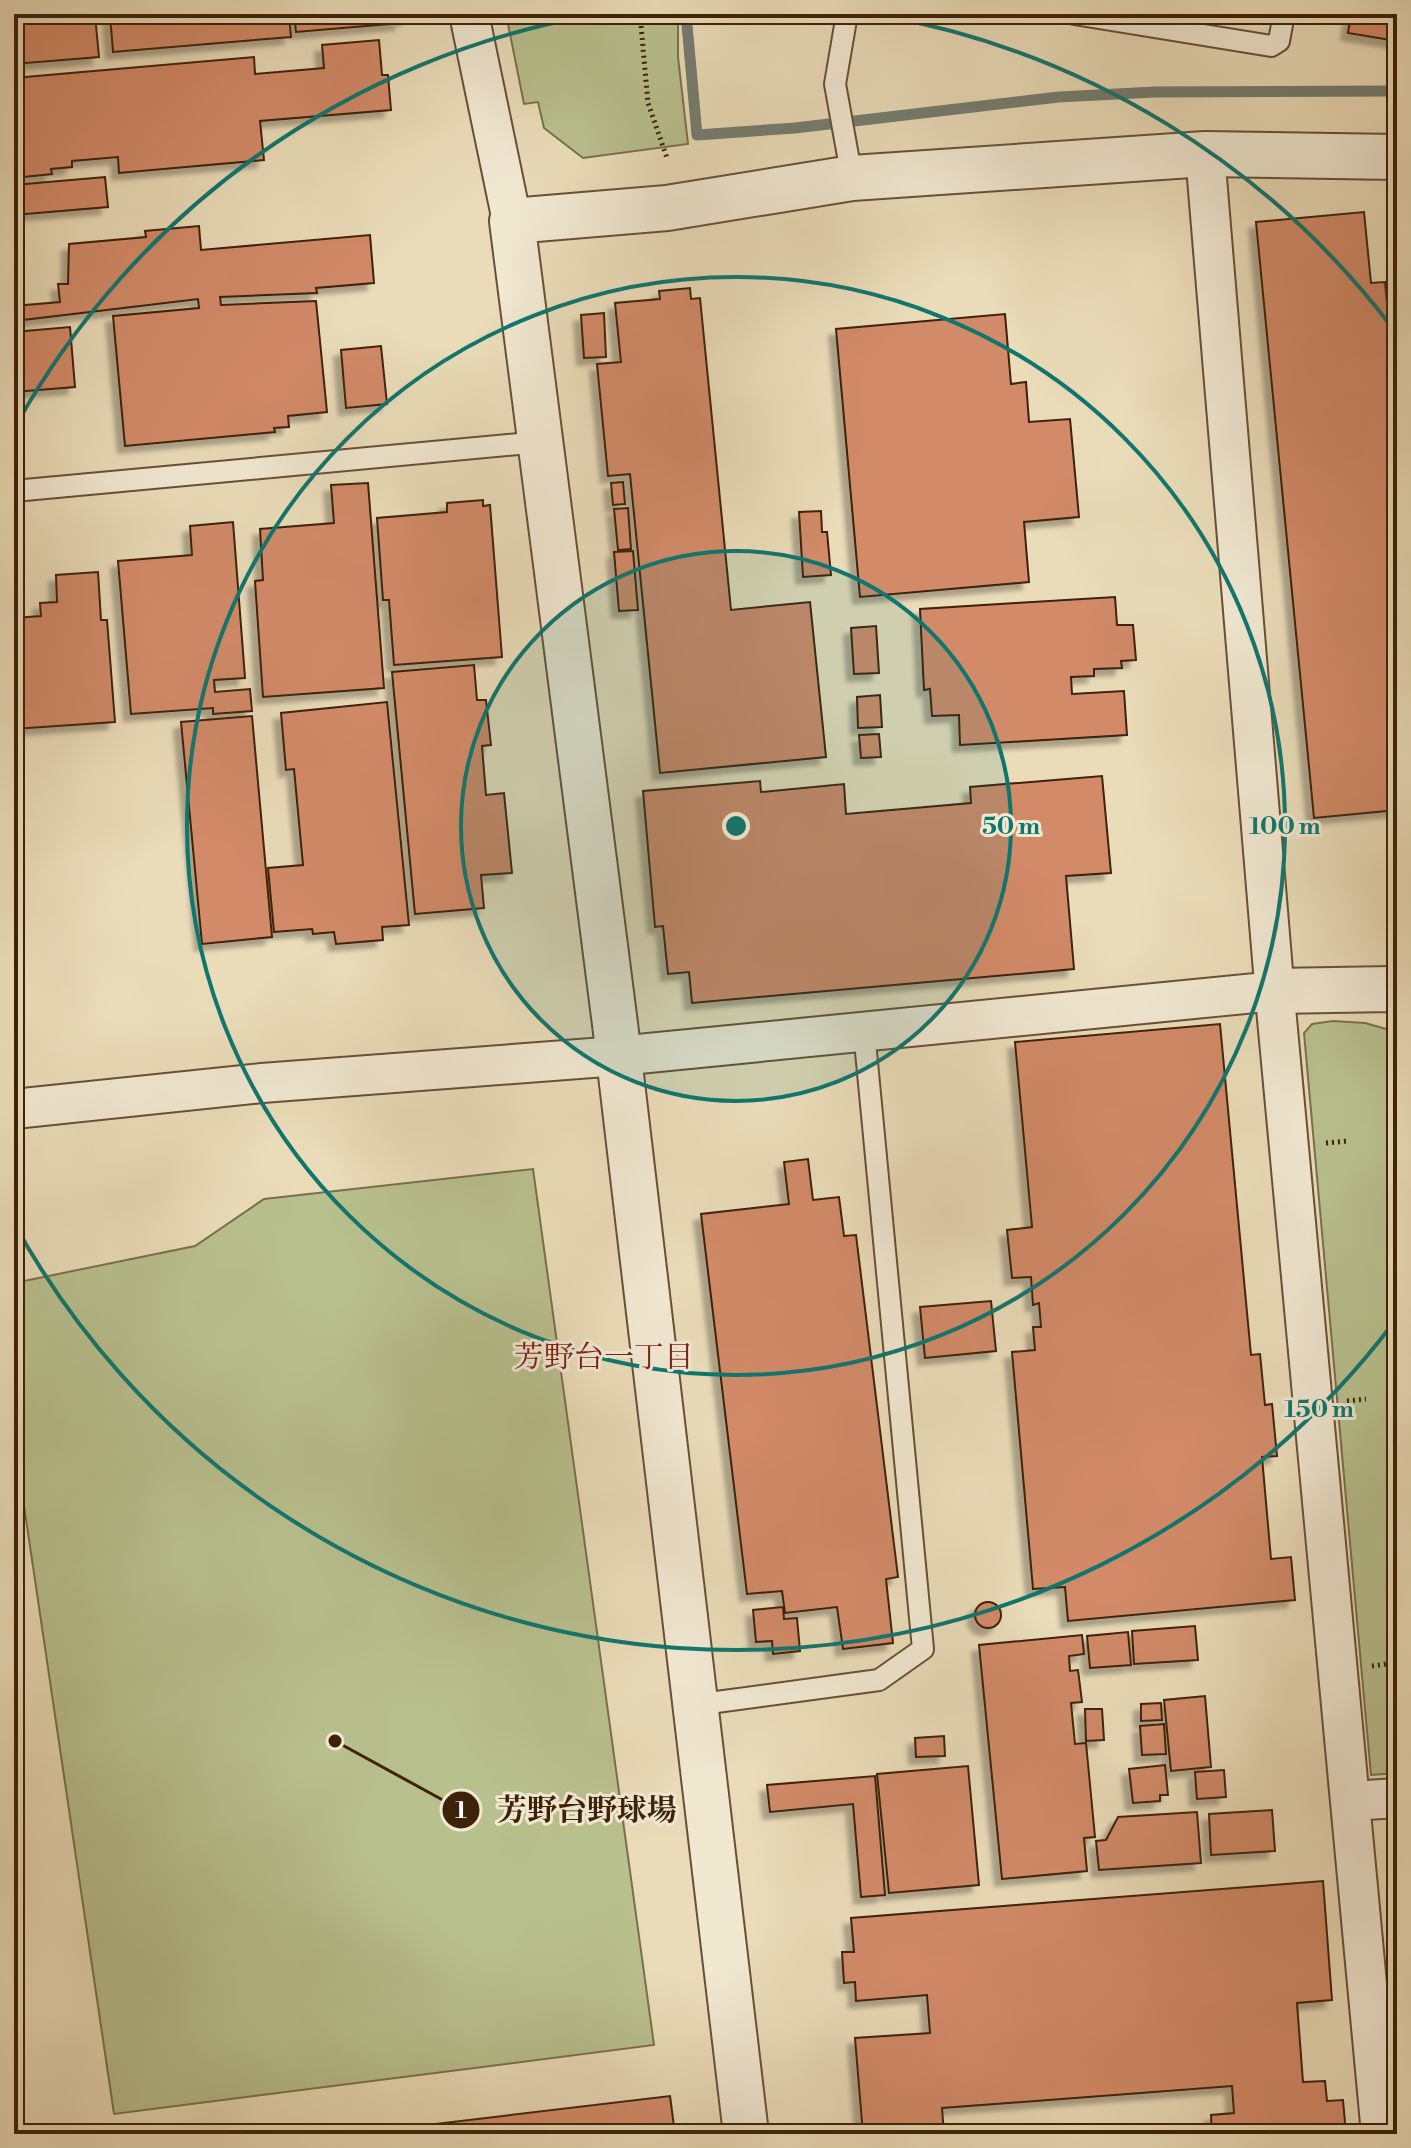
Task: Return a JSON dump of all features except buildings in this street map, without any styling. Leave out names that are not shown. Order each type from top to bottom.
[{"type":"street","points":[[469,14],[512,221],[618,1056],[746,2134]]},
{"type":"street","points":[[512,221],[667,208],[852,178],[1205,154],[1397,157]]},
{"type":"street","points":[[1205,154],[1275,991],[1381,2134]]},
{"type":"street","points":[[14,1109],[262,1083],[618,1056],[1275,991],[1333,988],[1391,989],[1397,992]]},
{"type":"street","points":[[1352,1801],[1397,1798]]},
{"type":"lane","points":[[847,14],[835,84],[852,178]]},
{"type":"lane","points":[[1074,14],[1271,46],[1279,41],[1284,14]]},
{"type":"lane","points":[[14,491],[540,442]]},
{"type":"lane","points":[[694,1705],[879,1680],[923,1649],[864,1031]]},
{"type":"path","points":[[640,14],[648,103],[667,158]]},
{"type":"green space","points":[[506,14],[678,14],[678,57],[688,144],[583,158],[544,128],[538,102],[524,104]]},
{"type":"green space","points":[[1333,1021],[1365,1023],[1397,1032],[1397,1773],[1371,1775],[1304,1033],[1312,1024]]},
{"type":"green space","points":[[533,1169],[654,2045],[114,2114],[14,1438],[14,1283],[195,1246],[264,1199]]},
{"type":"waterway","points":[[686,14],[697,135],[795,128],[1059,97],[1155,92],[1397,91]]},
{"type":"place","name":"芳野台野球場","points":[[335,1741]]},
{"type":"district","name":"芳野台一丁目","points":[[604,1358]]}]
